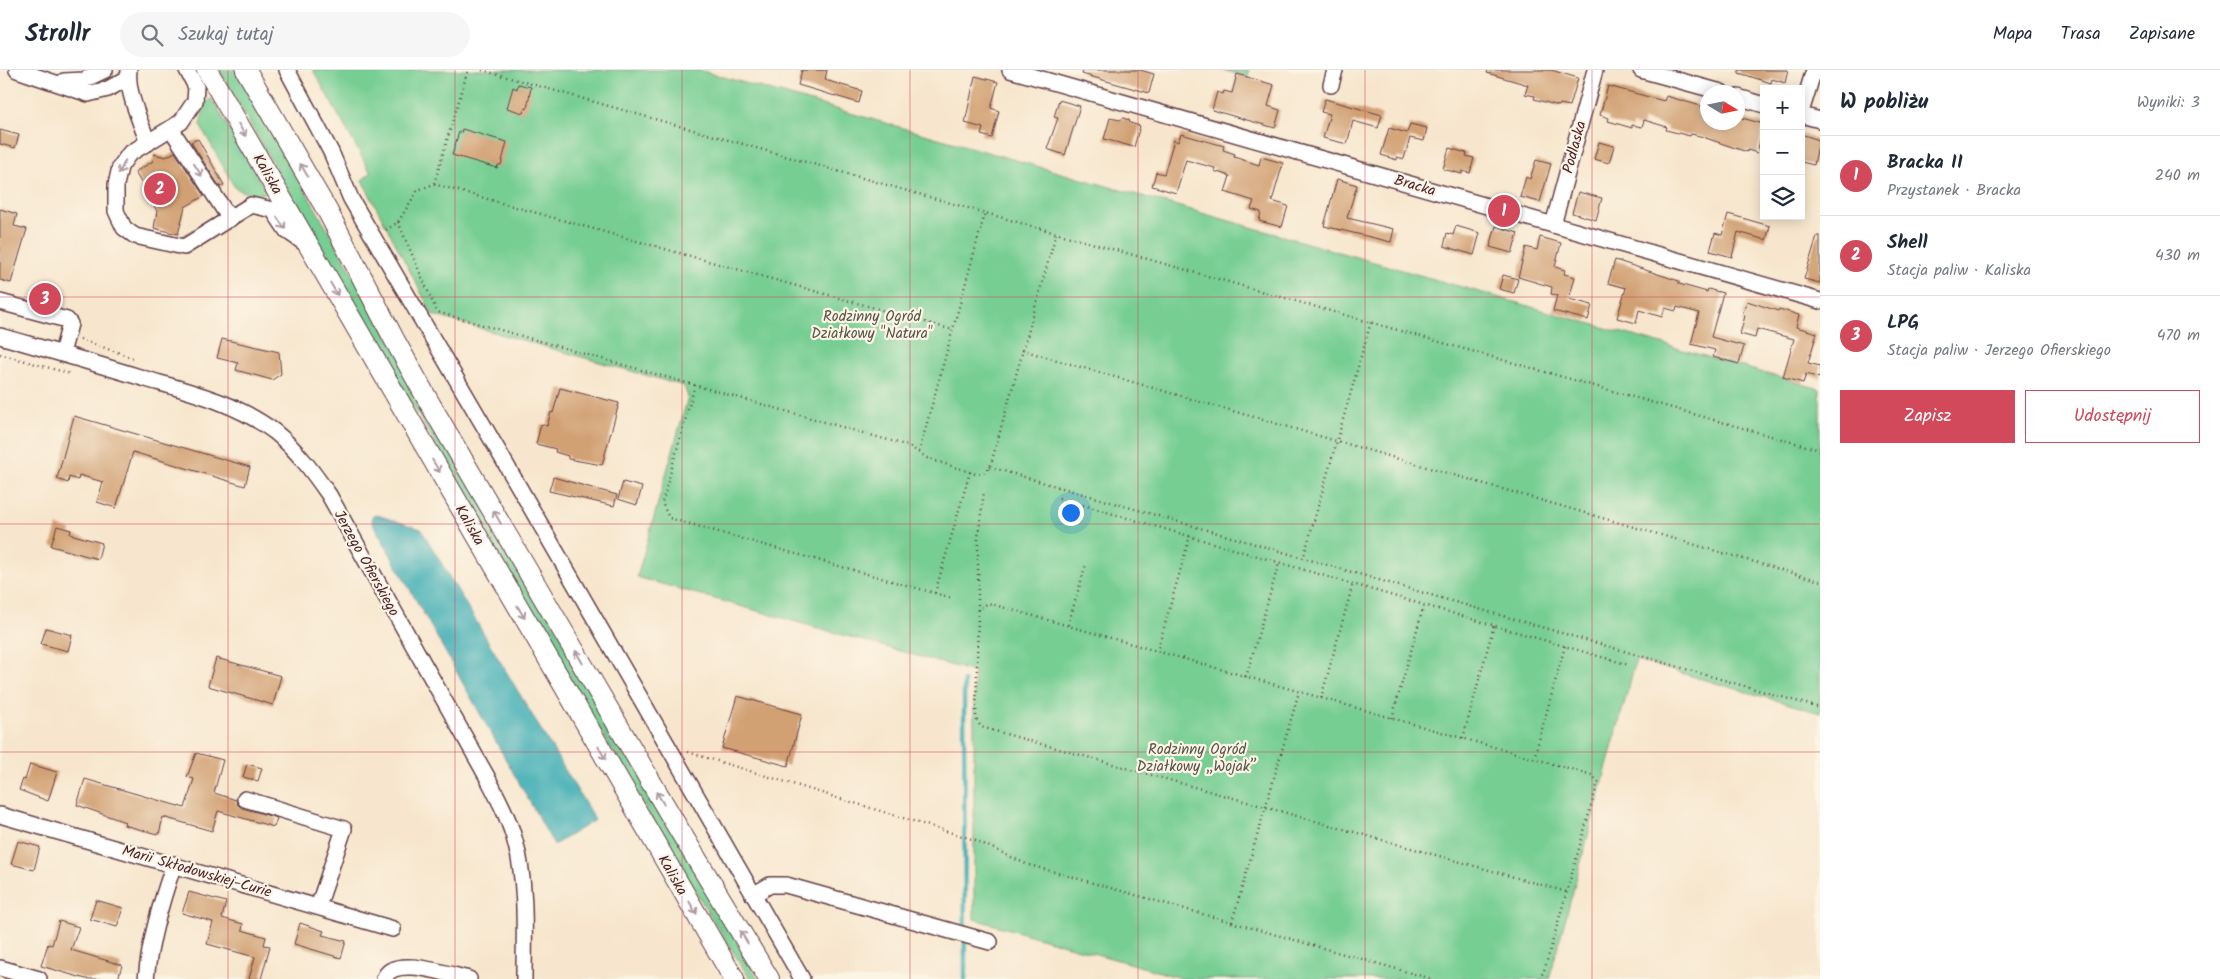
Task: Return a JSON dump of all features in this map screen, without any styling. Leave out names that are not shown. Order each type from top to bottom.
[{"type":"main road","name":"Kaliska","points":[[207,70],[734,979]]},
{"type":"main road","name":"Kaliska","points":[[246,70],[328,212],[429,402],[675,823],[769,979]]},
{"type":"street","points":[[28,71],[55,78],[84,80],[105,70]]},
{"type":"street","points":[[187,70],[196,87],[195,101],[181,122],[129,154],[120,166],[116,185],[116,211],[124,228],[136,236],[184,247],[251,205],[273,210],[287,231],[310,246]]},
{"type":"street","points":[[287,70],[331,152],[351,199],[376,239],[432,341],[490,436],[752,895],[802,979]]},
{"type":"street","name":"Bracka","points":[[1010,70],[1820,301]]},
{"type":"street","points":[[1331,85],[1335,70]]},
{"type":"street","name":"Podlaska","points":[[1553,225],[1595,70]]},
{"type":"street","points":[[1640,70],[1700,86]]},
{"type":"street","points":[[1805,100],[1814,70]]},
{"type":"street","points":[[55,78],[88,94],[108,89],[125,73],[148,143]]},
{"type":"street","points":[[1745,99],[1760,104]]},
{"type":"street","points":[[1805,115],[1820,120]]},
{"type":"street","points":[[171,129],[230,219]]},
{"type":"street","points":[[0,302],[67,320],[70,324],[62,354]]},
{"type":"street","name":"Jerzego Ofierskiego","points":[[0,336],[235,407],[274,432],[294,449],[312,470],[329,496],[486,775],[508,820],[517,847],[523,900],[524,979]]},
{"type":"street","points":[[245,799],[344,829],[318,907]]},
{"type":"street","name":"Marii Skłodowskiej-Curie","points":[[0,815],[393,929]]},
{"type":"street","points":[[146,979],[149,951],[158,913],[174,864]]},
{"type":"street","points":[[752,895],[770,884],[786,885],[990,942]]},
{"type":"street","points":[[384,979],[392,968],[406,966],[468,979]]},
{"type":"street","points":[[0,968],[39,979]]},
{"type":"path","points":[[434,184],[468,70]]},
{"type":"path","points":[[482,70],[1820,450]]},
{"type":"path","points":[[376,239],[398,222],[418,190],[434,184],[953,330]]},
{"type":"path","points":[[918,452],[985,213]]},
{"type":"path","points":[[398,222],[437,312],[909,446],[927,458],[970,472],[984,474],[990,467],[1056,233]]},
{"type":"path","points":[[1303,560],[1371,322]]},
{"type":"path","points":[[67,336],[135,359]]},
{"type":"path","points":[[1022,350],[1820,581]]},
{"type":"path","points":[[0,354],[74,374]]},
{"type":"path","points":[[695,385],[662,503],[669,518],[952,598]]},
{"type":"path","points":[[990,467],[1303,560],[1820,708]]},
{"type":"path","points":[[935,593],[970,472]]},
{"type":"path","points":[[984,492],[978,537],[976,719],[981,727],[1567,892]]},
{"type":"path","points":[[1059,498],[1629,664]]},
{"type":"path","points":[[1158,652],[1190,536]]},
{"type":"path","points":[[1246,677],[1280,562]]},
{"type":"path","points":[[1068,625],[1086,564]]},
{"type":"path","points":[[1321,698],[1353,584]]},
{"type":"path","points":[[978,610],[988,603],[1592,774],[1598,782],[1540,979]]},
{"type":"path","points":[[1392,718],[1424,605]]},
{"type":"path","points":[[1463,738],[1494,625]]},
{"type":"path","points":[[1534,758],[1565,646]]},
{"type":"path","points":[[1232,922],[1299,692]]},
{"type":"path","points":[[668,746],[975,840],[1026,864],[1432,979]]},
{"type":"green space","points":[[219,70],[236,70],[758,979],[750,979],[672,854]]},
{"type":"green space","name":"Rodzinny Ogród Działkowy \"Natura\"","points":[[313,70],[699,70],[1820,389],[1820,713],[1636,660],[1549,979],[1184,979],[974,919],[974,672],[637,577],[688,397],[684,386],[433,315],[362,180],[371,173]]},
{"type":"green space","points":[[1223,70],[1249,70],[1248,77]]},
{"type":"green space","points":[[212,99],[266,191],[265,193],[249,193],[241,191],[234,186],[200,125],[205,105]]},
{"type":"water","points":[[377,515],[421,529],[595,820],[554,845],[372,522],[372,516]]},
{"type":"building","points":[[802,70],[827,70],[825,80],[862,91],[859,103],[798,85]]},
{"type":"building","points":[[1083,70],[1140,70],[1154,74],[1149,93],[1082,74]]},
{"type":"building","points":[[1488,70],[1551,70],[1578,78],[1570,106],[1560,104],[1559,106],[1534,99],[1535,96],[1525,94],[1528,85],[1487,73]]},
{"type":"building","points":[[1739,70],[1788,70],[1785,83],[1772,79],[1771,83],[1739,73]]},
{"type":"building","points":[[1237,74],[1274,85],[1268,106],[1280,110],[1275,128],[1212,110],[1217,92],[1223,94],[1224,91],[1232,93]]},
{"type":"building","points":[[975,76],[998,82],[991,108],[999,111],[992,138],[981,135],[983,128],[965,123]]},
{"type":"building","points":[[518,84],[531,87],[527,109],[525,108],[523,113],[507,108],[513,87],[517,89]]},
{"type":"building","points":[[1608,86],[1664,101],[1666,96],[1700,106],[1700,130],[1745,130],[1745,119],[1760,123],[1760,141],[1757,153],[1748,150],[1747,152],[1700,136],[1691,134],[1690,136],[1666,130],[1667,127],[1644,120],[1642,127],[1632,125],[1632,128],[1608,121],[1609,118],[1600,115]]},
{"type":"building","points":[[1325,99],[1382,115],[1378,128],[1353,121],[1347,144],[1323,138],[1330,114],[1321,112]]},
{"type":"building","points":[[1059,100],[1080,106],[1065,155],[1047,149],[1058,118],[1054,117]]},
{"type":"building","points":[[1110,118],[1120,120],[1123,118],[1129,120],[1130,123],[1140,126],[1134,147],[1104,139]]},
{"type":"building","points":[[1410,124],[1427,128],[1424,141],[1410,138],[1404,159],[1397,157],[1397,160],[1381,155],[1389,128],[1407,133]]},
{"type":"building","points":[[462,129],[507,142],[501,165],[498,165],[497,168],[452,155],[459,132],[461,133]]},
{"type":"building","points":[[0,130],[19,135],[15,148],[0,144]]},
{"type":"building","points":[[1181,134],[1224,146],[1223,150],[1235,154],[1234,157],[1259,165],[1261,157],[1283,163],[1272,201],[1288,206],[1282,227],[1259,221],[1261,212],[1251,209],[1254,201],[1225,192],[1230,176],[1214,171],[1215,168],[1186,160],[1176,193],[1152,186],[1156,172],[1164,174],[1174,140],[1178,142]]},
{"type":"building","points":[[1805,135],[1819,140],[1814,165],[1805,163]]},
{"type":"building","points":[[198,139],[224,185],[220,187],[191,142]]},
{"type":"building","points":[[1599,142],[1614,146],[1609,163],[1594,159]]},
{"type":"building","points":[[1449,148],[1467,153],[1466,156],[1474,158],[1470,173],[1462,171],[1462,174],[1443,169]]},
{"type":"building","points":[[175,152],[204,196],[185,207],[178,234],[154,228],[157,211],[135,172],[153,161],[154,154],[166,157]]},
{"type":"building","points":[[1536,160],[1551,164],[1540,202],[1520,197],[1526,177],[1530,179]]},
{"type":"building","points":[[1337,179],[1357,185],[1347,218],[1394,229],[1391,242],[1324,226]]},
{"type":"building","points":[[1578,192],[1602,198],[1596,220],[1572,213]]},
{"type":"building","points":[[0,209],[17,214],[14,226],[27,229],[11,283],[0,280]]},
{"type":"building","points":[[1728,214],[1770,226],[1766,240],[1738,232],[1732,257],[1710,251],[1715,233],[1722,235]]},
{"type":"building","points":[[1456,226],[1480,233],[1474,255],[1444,246],[1447,233],[1453,235]]},
{"type":"building","points":[[1496,226],[1518,233],[1512,253],[1490,247]]},
{"type":"building","points":[[1817,236],[1820,236],[1820,283],[1804,279]]},
{"type":"building","points":[[1540,237],[1561,243],[1555,267],[1565,270],[1564,274],[1575,277],[1569,299],[1592,305],[1588,320],[1553,311],[1557,295],[1551,294],[1552,287],[1518,277],[1526,247],[1537,250]]},
{"type":"building","points":[[1615,260],[1679,281],[1679,284],[1707,292],[1708,289],[1723,293],[1711,337],[1744,346],[1739,364],[1713,357],[1715,350],[1691,344],[1699,313],[1677,307],[1676,311],[1665,308],[1662,317],[1639,310],[1636,323],[1617,318],[1626,288],[1608,283]]},
{"type":"building","points":[[1503,275],[1518,279],[1514,293],[1499,289]]},
{"type":"building","points":[[1747,301],[1778,311],[1779,309],[1799,315],[1796,327],[1817,333],[1808,363],[1820,366],[1820,378],[1806,374],[1803,383],[1783,377],[1794,339],[1757,329],[1755,338],[1740,334],[1745,316],[1742,315]]},
{"type":"building","points":[[222,339],[279,352],[281,374],[272,380],[236,370],[238,363],[217,358]]},
{"type":"building","points":[[560,388],[619,403],[602,465],[568,459],[568,456],[555,452],[556,449],[536,444],[541,424],[547,426],[551,412],[553,413]]},
{"type":"building","points":[[74,416],[250,467],[245,486],[133,452],[116,508],[97,502],[103,482],[79,475],[78,480],[69,477],[68,483],[57,479]]},
{"type":"building","points":[[553,477],[617,495],[614,506],[549,491]]},
{"type":"building","points":[[623,482],[642,487],[637,505],[618,499]]},
{"type":"building","points":[[57,526],[71,530],[70,534],[102,543],[98,559],[51,546]]},
{"type":"building","points":[[46,628],[72,635],[68,651],[41,644]]},
{"type":"building","points":[[216,658],[281,676],[273,705],[208,686]]},
{"type":"building","points":[[737,696],[802,714],[788,766],[722,748]]},
{"type":"building","points":[[196,753],[223,760],[214,793],[236,800],[242,808],[277,818],[274,827],[218,811],[212,831],[163,817],[159,834],[157,834],[124,825],[125,822],[77,805],[85,779],[185,808],[194,779],[187,777]]},
{"type":"building","points":[[30,764],[57,772],[48,801],[19,790],[23,779],[25,780]]},
{"type":"building","points":[[247,764],[262,768],[258,781],[243,777]]},
{"type":"building","points":[[18,841],[40,847],[34,870],[11,864]]},
{"type":"building","points":[[189,892],[226,902],[222,918],[243,924],[242,930],[266,937],[264,945],[270,946],[261,979],[249,979],[255,957],[207,944],[213,922],[182,913]]},
{"type":"building","points":[[96,900],[123,908],[117,927],[90,919]]},
{"type":"building","points":[[59,921],[79,927],[71,950],[122,965],[118,979],[86,979],[41,966],[48,944],[52,945]]},
{"type":"building","points":[[300,923],[324,931],[322,935],[346,941],[341,958],[294,944]]},
{"type":"waterway","points":[[964,681],[965,979]]},
{"type":"place","name":"Shell","points":[[160,189]]},
{"type":"place","name":"Bracka II","points":[[1504,211]]},
{"type":"place","name":"LPG","points":[[45,299]]},
{"type":"park label","name":"Rodzinny Ogród Działkowy „Wojak”","points":[[1197,758]]}]
